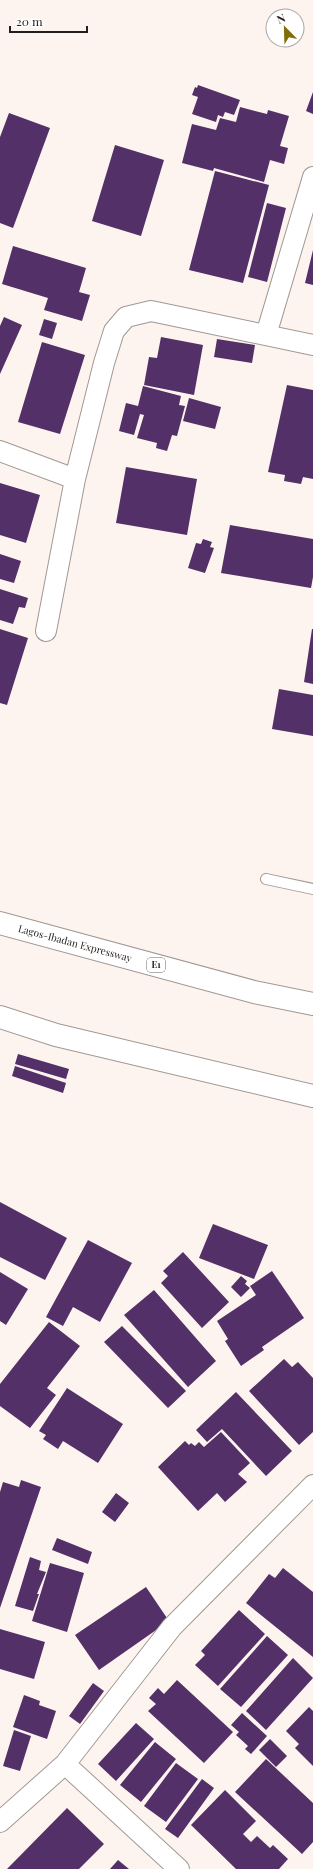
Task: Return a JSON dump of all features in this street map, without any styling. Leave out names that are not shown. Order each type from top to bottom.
[{"type":"highway","name":"Lagos-Ibadan Expressway","points":[[0,923],[254,992],[313,1004]]},
{"type":"highway","points":[[0,1016],[56,1035],[313,1096]]},
{"type":"street","points":[[266,335],[313,177]]},
{"type":"street","points":[[46,631],[75,479],[108,350],[114,331],[126,317],[151,311],[313,345]]},
{"type":"street","points":[[0,451],[75,479]]},
{"type":"street","points":[[0,1822],[65,1764],[172,1627],[313,1485]]},
{"type":"street","points":[[65,1764],[179,1869]]},
{"type":"lane","points":[[266,879],[313,889]]},
{"type":"building","points":[[198,85],[240,100],[234,115],[225,112],[223,117],[218,115],[216,122],[192,114],[198,97],[192,95],[195,87],[197,88]]},
{"type":"building","points":[[313,92],[313,114],[306,111]]},
{"type":"building","points":[[240,107],[267,114],[268,110],[289,116],[280,146],[288,148],[284,164],[270,160],[264,182],[214,168],[213,171],[182,163],[192,124],[216,130],[220,118],[236,122]]},
{"type":"building","points":[[9,113],[50,128],[13,228],[0,223],[0,137]]},
{"type":"building","points":[[115,145],[164,160],[141,236],[92,221]]},
{"type":"building","points":[[215,171],[269,185],[243,283],[189,270]]},
{"type":"building","points":[[267,203],[286,208],[267,282],[248,277]]},
{"type":"building","points":[[13,246],[86,268],[79,292],[90,295],[82,321],[44,310],[48,298],[2,284]]},
{"type":"building","points":[[313,250],[313,285],[305,283]]},
{"type":"building","points":[[4,317],[22,325],[0,374],[0,326]]},
{"type":"building","points":[[44,319],[57,323],[52,339],[39,335]]},
{"type":"building","points":[[161,337],[203,345],[194,395],[144,385],[149,357],[157,358]]},
{"type":"building","points":[[217,339],[255,345],[252,363],[214,357]]},
{"type":"building","points":[[42,342],[85,355],[60,434],[18,422]]},
{"type":"building","points":[[287,385],[313,390],[313,479],[303,477],[301,484],[284,481],[285,475],[268,472]]},
{"type":"building","points":[[143,386],[181,396],[179,405],[185,406],[177,436],[172,435],[167,451],[156,448],[157,443],[137,438],[144,415],[140,414],[134,435],[119,431],[126,403],[138,406]]},
{"type":"building","points":[[189,398],[221,407],[215,429],[183,421]]},
{"type":"building","points":[[126,467],[197,479],[187,535],[116,523]]},
{"type":"building","points":[[0,483],[40,495],[26,543],[0,535]]},
{"type":"building","points":[[230,525],[313,539],[313,577],[311,588],[221,573]]},
{"type":"building","points":[[203,539],[212,542],[210,547],[214,548],[205,573],[188,568],[196,543],[201,544]]},
{"type":"building","points":[[0,554],[21,561],[14,583],[0,579]]},
{"type":"building","points":[[0,589],[28,598],[25,608],[19,607],[13,624],[0,620]]},
{"type":"building","points":[[0,629],[28,638],[7,705],[0,703]]},
{"type":"building","points":[[313,629],[313,684],[304,682]]},
{"type":"building","points":[[279,689],[313,695],[313,736],[272,729]]},
{"type":"building","points":[[18,1054],[69,1069],[66,1079],[15,1064]]},
{"type":"building","points":[[15,1066],[66,1083],[63,1093],[12,1076]]},
{"type":"building","points":[[0,1202],[67,1238],[45,1280],[0,1257]]},
{"type":"building","points":[[213,1224],[268,1245],[254,1279],[199,1258]]},
{"type":"building","points":[[88,1240],[132,1263],[100,1322],[73,1307],[63,1326],[46,1317]]},
{"type":"building","points":[[183,1252],[229,1302],[202,1328],[161,1283],[168,1276],[163,1271]]},
{"type":"building","points":[[272,1271],[304,1318],[262,1347],[264,1350],[241,1366],[225,1341],[228,1339],[217,1321],[256,1295],[250,1286]]},
{"type":"building","points":[[0,1272],[28,1289],[6,1325],[0,1321]]},
{"type":"building","points":[[241,1276],[247,1281],[245,1284],[250,1288],[241,1297],[231,1287]]},
{"type":"building","points":[[154,1290],[216,1361],[188,1387],[124,1315]]},
{"type":"building","points":[[49,1322],[80,1346],[47,1388],[56,1395],[30,1428],[0,1406],[0,1384]]},
{"type":"building","points":[[122,1326],[186,1391],[168,1408],[104,1342]]},
{"type":"building","points":[[284,1359],[292,1367],[298,1362],[313,1378],[313,1432],[299,1445],[249,1391]]},
{"type":"building","points":[[67,1388],[123,1424],[98,1463],[63,1441],[58,1449],[43,1439],[46,1435],[39,1431]]},
{"type":"building","points":[[236,1392],[292,1451],[266,1476],[222,1429],[207,1442],[196,1430]]},
{"type":"building","points":[[221,1432],[250,1463],[238,1474],[247,1482],[225,1502],[217,1493],[198,1511],[158,1467],[185,1441],[189,1445],[191,1443],[195,1446],[199,1442],[204,1447]]},
{"type":"building","points":[[21,1480],[41,1487],[0,1608],[0,1492],[3,1482],[19,1487]]},
{"type":"building","points":[[116,1493],[129,1503],[115,1522],[102,1512]]},
{"type":"building","points":[[57,1538],[92,1552],[88,1564],[52,1550]]},
{"type":"building","points":[[30,1557],[41,1561],[39,1570],[46,1572],[37,1594],[39,1594],[33,1611],[15,1606]]},
{"type":"building","points":[[50,1563],[84,1573],[67,1632],[32,1621]]},
{"type":"building","points":[[283,1568],[313,1592],[313,1657],[246,1603],[269,1574],[275,1578]]},
{"type":"building","points":[[146,1587],[169,1621],[99,1670],[75,1635]]},
{"type":"building","points":[[239,1610],[265,1634],[218,1686],[195,1665],[205,1655],[201,1651]]},
{"type":"building","points":[[0,1629],[45,1642],[34,1679],[0,1669]]},
{"type":"building","points":[[267,1636],[288,1655],[241,1707],[220,1689]]},
{"type":"building","points":[[293,1658],[313,1678],[266,1730],[246,1711]]},
{"type":"building","points":[[177,1680],[233,1732],[204,1763],[148,1711],[156,1704],[149,1698],[158,1688],[164,1694]]},
{"type":"building","points":[[93,1683],[104,1691],[80,1724],[69,1716]]},
{"type":"building","points":[[24,1695],[40,1701],[39,1705],[56,1711],[47,1739],[13,1727]]},
{"type":"building","points":[[309,1707],[313,1711],[313,1766],[295,1748],[299,1744],[286,1731]]},
{"type":"building","points":[[242,1713],[267,1736],[251,1754],[245,1749],[248,1746],[236,1735],[239,1732],[231,1725]]},
{"type":"building","points":[[136,1723],[154,1739],[116,1781],[98,1764]]},
{"type":"building","points":[[14,1730],[31,1736],[20,1771],[3,1766]]},
{"type":"building","points":[[270,1739],[287,1756],[276,1767],[259,1750]]},
{"type":"building","points":[[155,1742],[176,1759],[141,1802],[120,1785]]},
{"type":"building","points":[[266,1759],[313,1803],[313,1842],[302,1854],[235,1792]]},
{"type":"building","points":[[176,1763],[198,1779],[166,1822],[144,1806]]},
{"type":"building","points":[[202,1779],[214,1788],[178,1838],[165,1829]]},
{"type":"building","points":[[225,1790],[256,1821],[243,1834],[251,1842],[257,1836],[270,1848],[273,1845],[288,1859],[279,1869],[236,1869],[191,1825]]},
{"type":"building","points":[[67,1808],[104,1844],[79,1869],[7,1869]]},
{"type":"building","points":[[118,1860],[129,1869],[110,1869]]}]
